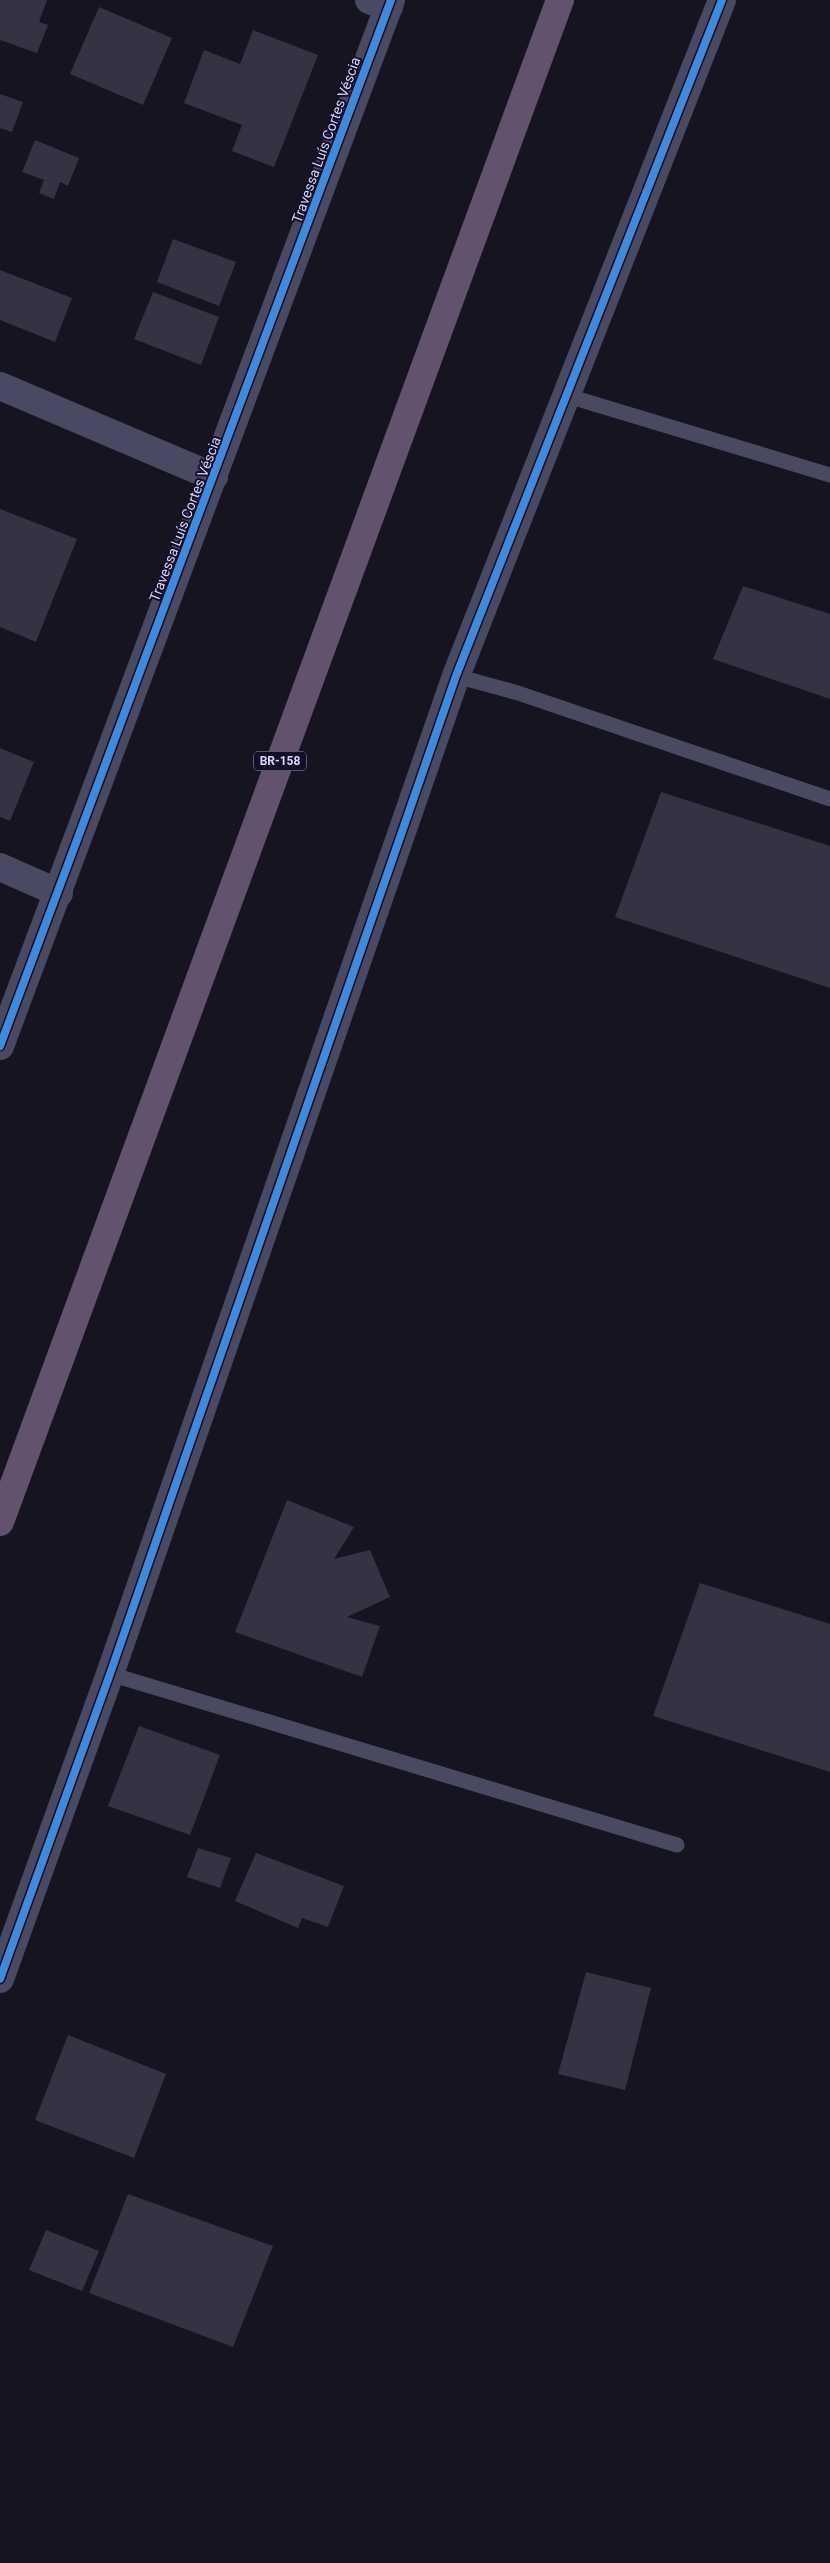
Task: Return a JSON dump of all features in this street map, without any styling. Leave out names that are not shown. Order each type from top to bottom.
[{"type":"highway","name":"BR-158","points":[[0,1522],[560,0]]},
{"type":"street","points":[[0,1979],[110,1674],[456,676],[568,396],[722,0]]},
{"type":"street","name":"Travessa Luís Cortes Véscia","points":[[0,1046],[214,477],[383,2]]},
{"type":"street","points":[[0,386],[214,477]]},
{"type":"street","points":[[0,867],[59,893]]},
{"type":"lane","points":[[568,396],[830,475]]},
{"type":"lane","points":[[456,676],[518,693],[830,799]]},
{"type":"lane","points":[[110,1674],[677,1845]]},
{"type":"building","points":[[0,0],[47,0],[39,22],[48,25],[37,53],[0,40]]},
{"type":"building","points":[[99,7],[172,38],[143,105],[70,74]]},
{"type":"building","points":[[253,30],[318,55],[274,167],[232,151],[242,125],[184,103],[204,50],[240,64]]},
{"type":"building","points":[[0,94],[23,102],[12,132],[0,128]]},
{"type":"building","points":[[35,140],[79,158],[68,186],[60,182],[54,199],[39,193],[44,180],[22,172]]},
{"type":"building","points":[[173,239],[236,262],[219,306],[157,282]]},
{"type":"building","points":[[0,270],[72,298],[55,342],[0,320]]},
{"type":"building","points":[[153,292],[219,317],[201,365],[134,339]]},
{"type":"building","points":[[0,509],[77,539],[36,642],[0,627]]},
{"type":"building","points":[[743,586],[830,614],[830,699],[713,659]]},
{"type":"building","points":[[0,748],[34,762],[10,821],[0,817]]},
{"type":"building","points":[[661,792],[830,846],[830,988],[615,917]]},
{"type":"building","points":[[287,1500],[354,1527],[334,1559],[370,1550],[390,1597],[347,1617],[380,1626],[362,1677],[235,1632]]},
{"type":"building","points":[[700,1583],[830,1624],[830,1772],[653,1716]]},
{"type":"building","points":[[139,1726],[220,1755],[190,1835],[108,1806]]},
{"type":"building","points":[[198,1848],[231,1858],[220,1888],[187,1877]]},
{"type":"building","points":[[256,1853],[344,1886],[328,1927],[302,1918],[298,1928],[235,1901]]},
{"type":"building","points":[[586,1972],[651,1988],[625,2090],[558,2074]]},
{"type":"building","points":[[68,2035],[166,2074],[134,2158],[35,2120]]},
{"type":"building","points":[[128,2194],[273,2246],[233,2347],[89,2293]]},
{"type":"building","points":[[46,2230],[99,2251],[82,2291],[29,2270]]},
{"type":"cycle path","points":[[0,1046],[391,0]]},
{"type":"cycle path","points":[[0,1979],[110,1674],[456,676],[722,0]]}]
